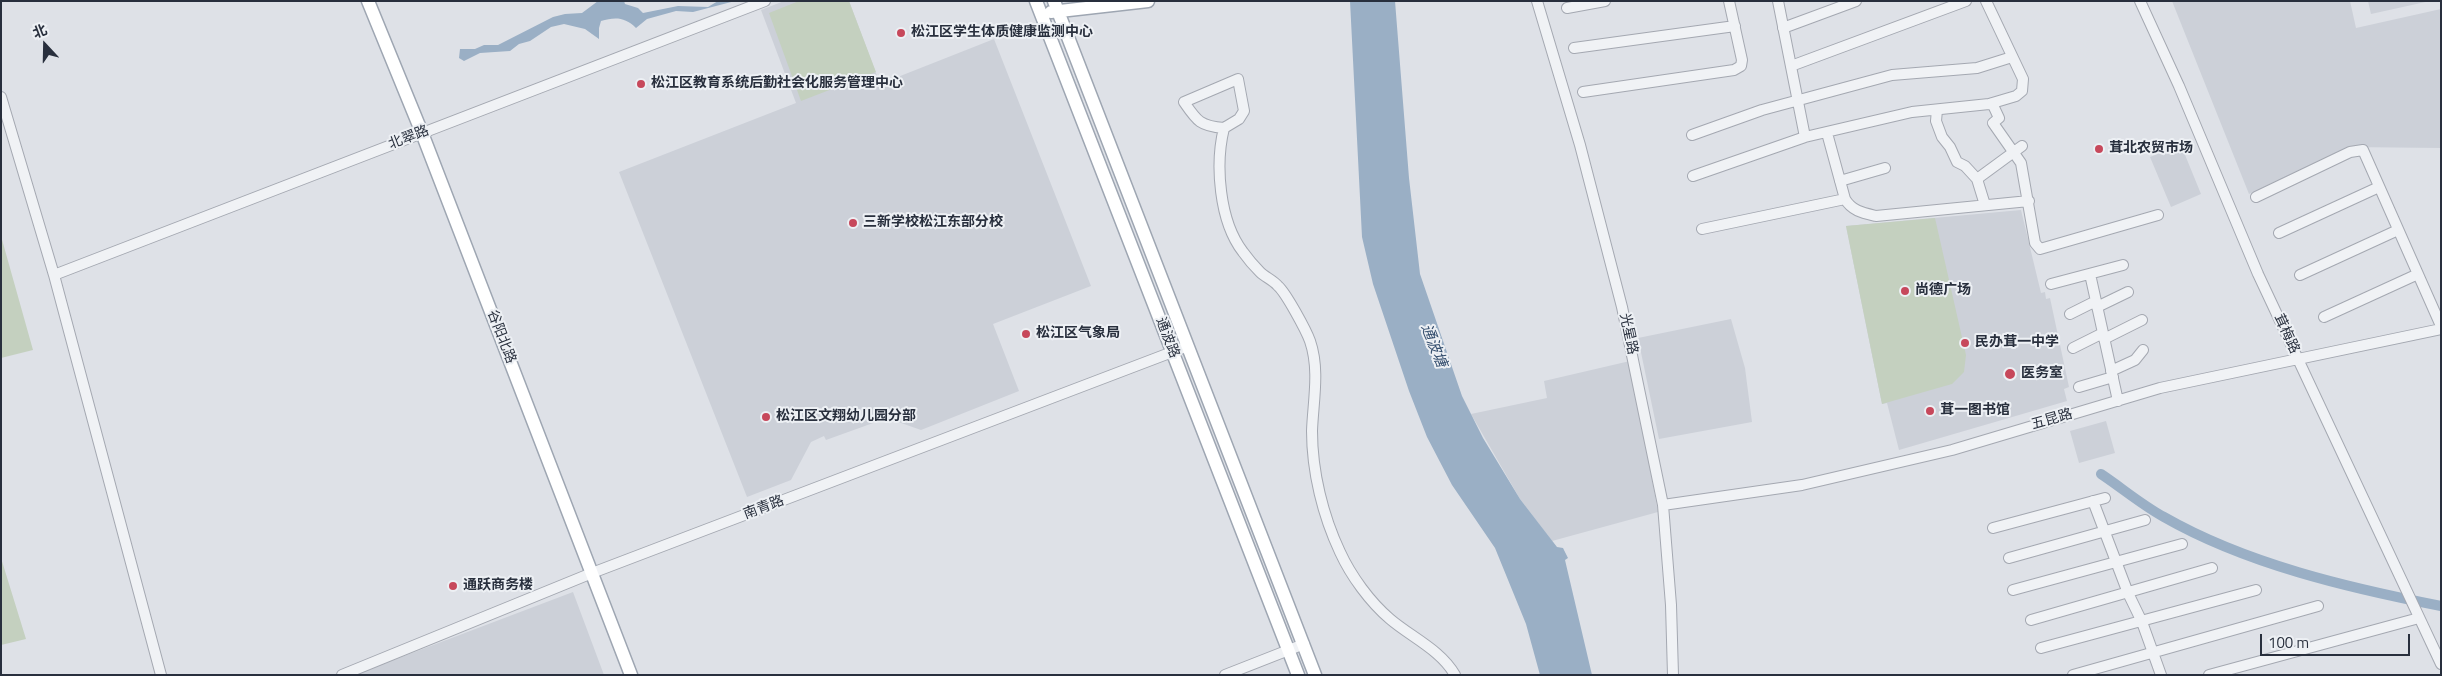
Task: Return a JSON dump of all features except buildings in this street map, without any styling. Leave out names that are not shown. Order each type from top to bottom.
[{"type":"main road","name":"谷阳北路","points":[[368,1],[422,132],[631,675]]},
{"type":"main road","points":[[1039,7],[1094,7],[1148,1]]},
{"type":"main road","name":"通波路","points":[[1056,6],[1315,675]]},
{"type":"main road","name":"通波路","points":[[1039,7],[1298,675]]},
{"type":"street","name":"北翠路","points":[[54,275],[765,1]]},
{"type":"street","name":"光星路","points":[[1538,1],[1580,145],[1622,307],[1663,505],[1671,605],[1673,675]]},
{"type":"street","points":[[1567,8],[1605,1]]},
{"type":"street","points":[[1583,92],[1734,70],[1741,66],[1742,60],[1729,1]]},
{"type":"street","points":[[1778,1],[1805,137]]},
{"type":"street","points":[[1783,28],[1856,1]]},
{"type":"street","points":[[1791,66],[1966,1]]},
{"type":"street","points":[[1693,176],[1805,137],[1904,114],[1992,103],[2022,91],[2023,79],[1986,1]]},
{"type":"street","name":"茸梅路","points":[[2140,1],[2179,86],[2258,274],[2441,664]]},
{"type":"street","points":[[1574,48],[1734,26]]},
{"type":"street","points":[[1692,135],[1762,110],[1892,75],[1977,68],[2012,57]]},
{"type":"street","points":[[1224,128],[1206,126],[1197,121],[1184,102],[1238,79],[1244,111],[1239,119],[1224,128],[1219,148],[1222,201],[1234,238],[1260,273],[1279,286],[1310,340],[1314,355],[1312,450],[1326,517],[1340,553],[1377,606],[1440,657],[1456,675]]},
{"type":"street","points":[[1,98],[54,275],[161,675]]},
{"type":"street","points":[[1992,103],[1999,118],[1993,122],[2018,149],[2036,243],[2040,249],[2158,216]]},
{"type":"street","points":[[1937,110],[1938,128],[1950,147],[1953,157],[1977,179],[1985,205]]},
{"type":"street","points":[[1826,133],[1845,199],[1849,206],[1855,210],[1876,216],[2029,201]]},
{"type":"street","points":[[1977,179],[2018,149]]},
{"type":"street","points":[[2256,196],[2350,152],[2363,150],[2441,328]]},
{"type":"street","points":[[1840,181],[1885,168]]},
{"type":"street","points":[[2279,233],[2379,187]]},
{"type":"street","points":[[1702,229],[1845,199]]},
{"type":"street","points":[[2300,276],[2398,230]]},
{"type":"street","points":[[2051,284],[2123,265]]},
{"type":"street","points":[[2090,274],[2118,401]]},
{"type":"street","points":[[2324,317],[2418,274]]},
{"type":"street","points":[[2070,314],[2128,292]]},
{"type":"street","points":[[2073,348],[2142,320]]},
{"type":"street","name":"五昆路","points":[[1663,505],[1802,485],[1952,450],[2160,388],[2441,328]]},
{"type":"street","name":"南青路","points":[[342,675],[592,573],[1188,346]]},
{"type":"street","points":[[2079,387],[2112,374],[2136,360],[2143,350]]},
{"type":"street","points":[[1993,528],[2105,498]]},
{"type":"street","points":[[2093,501],[2115,562],[2142,622],[2160,675]]},
{"type":"street","points":[[2009,558],[2145,520]]},
{"type":"street","points":[[2013,590],[2182,544]]},
{"type":"street","points":[[2031,620],[2212,568]]},
{"type":"street","points":[[2041,648],[2256,590]]},
{"type":"street","points":[[2073,675],[2318,606]]},
{"type":"street","points":[[2209,675],[2419,618]]},
{"type":"street","points":[[1225,675],[1304,644]]},
{"type":"shaded area","name":"三新学校松江东部分校","points":[[784,1],[849,1],[880,84],[994,39],[1091,286],[993,324],[1019,391],[921,430],[887,418],[826,440],[824,436],[811,442],[791,480],[747,497],[619,172],[796,103],[761,10]]},
{"type":"shaded area","points":[[2172,1],[2350,1],[2356,28],[2441,9],[2441,148],[2349,147],[2249,194]]},
{"type":"shaded area","points":[[2368,1],[2430,1],[2371,14]]},
{"type":"shaded area","points":[[2181,145],[2201,194],[2171,207],[2150,157]]},
{"type":"shaded area","name":"民办茸一中学","points":[[2021,210],[2041,293],[2045,292],[2046,299],[2050,298],[2069,387],[2064,389],[2067,401],[1899,450],[1887,403],[1882,404],[1846,226]]},
{"type":"shaded area","points":[[1731,319],[1745,368],[1752,422],[1659,439],[1638,338]]},
{"type":"shaded area","points":[[1630,361],[1658,512],[1552,541],[1520,499],[1471,414],[1547,398],[1544,381]]},
{"type":"shaded area","points":[[2106,421],[2115,453],[2079,463],[2070,431]]},
{"type":"shaded area","points":[[573,592],[604,675],[354,675]]},
{"type":"green space","points":[[799,1],[849,1],[876,72],[801,101],[769,13]]},
{"type":"green space","name":"尚德广场","points":[[1935,218],[1966,355],[1964,372],[1952,384],[1882,404],[1846,226]]},
{"type":"green space","points":[[1,236],[33,350],[1,358]]},
{"type":"green space","points":[[1,558],[26,639],[1,645]]},
{"type":"water","points":[[598,1],[624,1],[625,4],[638,8],[643,13],[678,6],[708,7],[718,1],[735,1],[693,12],[676,11],[647,19],[636,28],[620,19],[601,21],[599,39],[585,29],[564,24],[551,27],[510,51],[480,53],[464,61],[459,58],[460,49],[475,49],[484,45],[498,45],[553,17],[582,13]]},
{"type":"water","name":"通波塘","points":[[1350,1],[1395,1],[1409,178],[1420,274],[1462,396],[1483,438],[1520,499],[1557,547],[1563,548],[1568,558],[1565,560],[1592,675],[1540,675],[1526,624],[1495,548],[1452,485],[1427,437],[1409,391],[1373,284],[1362,237]]},
{"type":"waterway","points":[[2101,474],[2156,512],[2196,534],[2229,548],[2263,561],[2335,582],[2441,606]]},
{"type":"place","name":"松江区学生体质健康监测中心","points":[[901,33]]},
{"type":"place","name":"松江区教育系统后勤社会化服务管理中心","points":[[641,84]]},
{"type":"place","name":"茸北农贸市场","points":[[2099,149]]},
{"type":"place","name":"三新学校松江东部分校","points":[[853,223]]},
{"type":"place","name":"尚德广场","points":[[1905,291]]},
{"type":"place","name":"松江区气象局","points":[[1026,334]]},
{"type":"place","name":"民办茸一中学","points":[[1965,343]]},
{"type":"place","name":"医务室","points":[[2010,374]]},
{"type":"place","name":"茸一图书馆","points":[[1930,411]]},
{"type":"place","name":"松江区文翔幼儿园分部","points":[[766,417]]},
{"type":"place","name":"通跃商务楼","points":[[453,586]]}]
